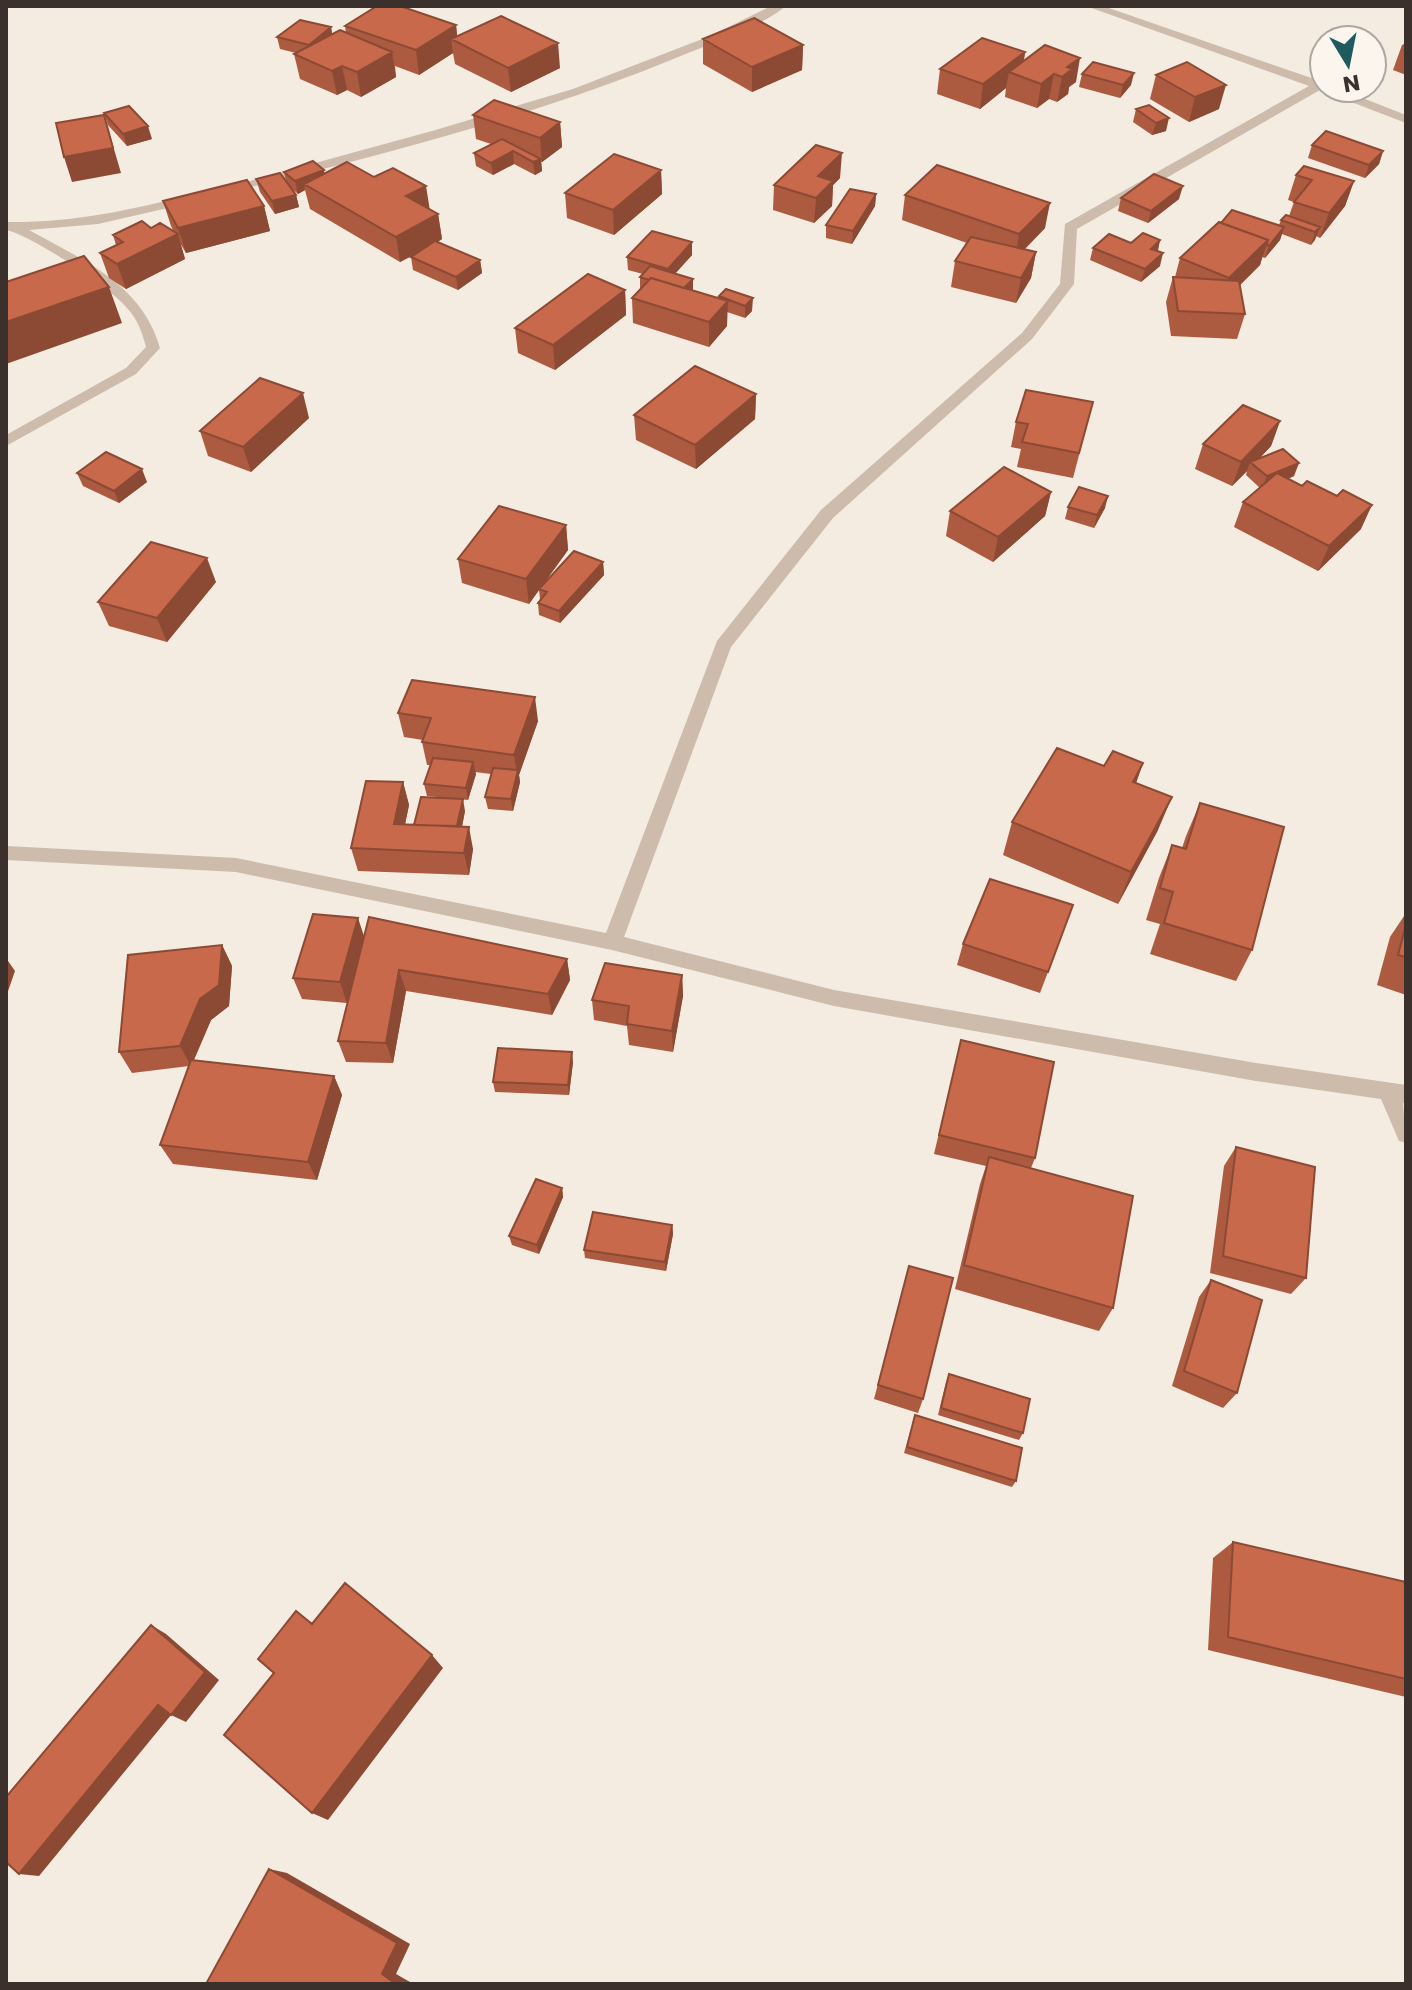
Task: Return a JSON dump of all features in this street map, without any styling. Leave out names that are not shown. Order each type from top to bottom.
[{"type":"street","points":[[10,227],[52,227],[109,221],[508,113],[628,76],[780,6]]},
{"type":"street","points":[[1092,6],[1308,82]]},
{"type":"street","points":[[612,942],[723,645],[827,514],[1027,336],[1067,284],[1070,227],[1308,95]]},
{"type":"street","points":[[1367,104],[1406,119]]},
{"type":"street","points":[[6,441],[131,371],[153,348],[145,322],[132,303],[88,269],[10,227]]},
{"type":"street","points":[[6,853],[236,865],[612,942],[834,998],[1256,1072],[1397,1093],[1406,1134]]},
{"type":"building","points":[[377,6],[400,6],[456,25],[416,50],[345,26]]},
{"type":"building","points":[[501,16],[558,43],[508,68],[451,39]]},
{"type":"building","points":[[754,18],[803,45],[752,67],[703,39]]},
{"type":"building","points":[[300,20],[331,27],[309,45],[277,37]]},
{"type":"building","points":[[340,30],[392,52],[357,72],[342,66],[332,71],[294,54]]},
{"type":"building","points":[[982,38],[1025,52],[983,84],[940,69]]},
{"type":"building","points":[[1045,45],[1080,58],[1067,67],[1072,69],[1062,77],[1054,74],[1041,84],[1009,72]]},
{"type":"building","points":[[1093,62],[1134,73],[1123,85],[1082,74]]},
{"type":"building","points":[[1187,62],[1226,85],[1195,97],[1156,75]]},
{"type":"building","points":[[494,100],[560,122],[540,138],[473,115]]},
{"type":"building","points":[[1149,105],[1169,118],[1156,123],[1136,109]]},
{"type":"building","points":[[129,106],[148,126],[123,134],[104,113]]},
{"type":"building","points":[[104,115],[113,148],[64,157],[56,123]]},
{"type":"building","points":[[1326,131],[1383,151],[1369,165],[1312,145]]},
{"type":"building","points":[[502,139],[541,159],[533,162],[513,151],[491,163],[474,153]]},
{"type":"building","points":[[816,145],[842,153],[818,176],[833,181],[816,198],[774,185]]},
{"type":"building","points":[[614,154],[661,170],[613,210],[565,193]]},
{"type":"building","points":[[313,161],[324,170],[295,181],[284,172]]},
{"type":"building","points":[[347,162],[374,177],[393,168],[426,186],[406,196],[438,214],[396,237],[304,184]]},
{"type":"building","points":[[937,165],[1050,203],[1019,234],[905,195]]},
{"type":"building","points":[[1304,166],[1354,181],[1329,213],[1294,202],[1312,180],[1296,175]]},
{"type":"building","points":[[280,173],[296,195],[272,201],[256,179]]},
{"type":"building","points":[[1154,174],[1183,186],[1151,211],[1121,198]]},
{"type":"building","points":[[247,180],[264,206],[178,228],[163,201]]},
{"type":"building","points":[[850,189],[876,194],[853,231],[826,225]]},
{"type":"building","points":[[1232,210],[1284,227],[1269,246],[1268,240],[1221,223]]},
{"type":"building","points":[[1286,215],[1320,227],[1315,232],[1281,220]]},
{"type":"building","points":[[142,221],[151,228],[160,223],[178,234],[117,264],[100,253],[123,242],[113,235]]},
{"type":"building","points":[[1219,222],[1268,240],[1229,278],[1180,258]]},
{"type":"building","points":[[652,231],[692,242],[668,269],[627,257]]},
{"type":"building","points":[[1143,233],[1160,240],[1151,249],[1163,253],[1145,269],[1093,248],[1109,234],[1131,243]]},
{"type":"building","points":[[971,237],[1036,252],[1021,278],[955,261]]},
{"type":"building","points":[[435,241],[480,260],[456,277],[411,257]]},
{"type":"building","points":[[84,256],[109,287],[6,322],[6,282]]},
{"type":"building","points":[[650,266],[693,279],[684,288],[640,277]]},
{"type":"building","points":[[588,274],[625,290],[553,345],[515,328]]},
{"type":"building","points":[[1173,277],[1239,281],[1245,314],[1178,311]]},
{"type":"building","points":[[651,278],[728,301],[709,322],[632,298]]},
{"type":"building","points":[[726,289],[753,298],[745,306],[719,296]]},
{"type":"building","points":[[695,366],[756,394],[695,445],[634,415]]},
{"type":"building","points":[[260,378],[303,393],[243,447],[200,431]]},
{"type":"building","points":[[1026,390],[1093,402],[1079,453],[1022,442],[1028,424],[1016,422]]},
{"type":"building","points":[[1243,405],[1280,421],[1241,462],[1203,444]]},
{"type":"building","points":[[1283,449],[1299,463],[1267,476],[1250,462]]},
{"type":"building","points":[[106,452],[142,469],[114,491],[77,473]]},
{"type":"building","points":[[1004,467],[1051,492],[998,537],[950,511]]},
{"type":"building","points":[[1277,473],[1302,486],[1307,481],[1337,496],[1343,490],[1372,505],[1329,546],[1243,502]]},
{"type":"building","points":[[1079,487],[1108,496],[1097,515],[1068,507]]},
{"type":"building","points":[[499,506],[566,525],[526,579],[458,559]]},
{"type":"building","points":[[151,542],[207,558],[157,618],[98,602]]},
{"type":"building","points":[[574,551],[603,562],[559,611],[538,603],[547,592],[539,589]]},
{"type":"building","points":[[412,680],[535,697],[514,755],[422,742],[431,718],[398,713]]},
{"type":"building","points":[[1057,748],[1104,766],[1113,751],[1143,763],[1133,782],[1172,797],[1131,872],[1012,822]]},
{"type":"building","points":[[433,758],[473,762],[466,788],[424,784]]},
{"type":"building","points":[[493,768],[518,770],[511,799],[485,797]]},
{"type":"building","points":[[366,781],[403,782],[394,824],[469,827],[464,853],[351,848]]},
{"type":"building","points":[[421,797],[463,799],[457,826],[414,825]]},
{"type":"building","points":[[1200,803],[1284,827],[1252,950],[1164,923],[1173,892],[1160,888],[1172,845],[1186,849]]},
{"type":"building","points":[[990,879],[1073,905],[1048,972],[963,944]]},
{"type":"building","points":[[313,914],[358,918],[340,982],[293,978]]},
{"type":"building","points":[[369,917],[567,959],[548,994],[399,970],[386,1043],[338,1041]]},
{"type":"building","points":[[1406,925],[1406,957],[1398,955]]},
{"type":"building","points":[[222,945],[219,985],[200,999],[180,1046],[119,1052],[128,955]]},
{"type":"building","points":[[605,963],[682,975],[672,1031],[627,1024],[629,1006],[592,1000]]},
{"type":"building","points":[[961,1040],[1054,1062],[1035,1158],[939,1135]]},
{"type":"building","points":[[498,1048],[572,1052],[568,1085],[493,1082]]},
{"type":"building","points":[[191,1060],[334,1076],[308,1162],[160,1145]]},
{"type":"building","points":[[1236,1147],[1315,1167],[1306,1278],[1223,1256]]},
{"type":"building","points":[[989,1157],[1133,1196],[1113,1308],[964,1265]]},
{"type":"building","points":[[536,1179],[562,1188],[537,1245],[509,1236]]},
{"type":"building","points":[[593,1212],[672,1225],[665,1262],[584,1250]]},
{"type":"building","points":[[909,1266],[953,1278],[923,1399],[878,1385]]},
{"type":"building","points":[[1211,1280],[1262,1300],[1237,1393],[1184,1371]]},
{"type":"building","points":[[949,1374],[1030,1399],[1023,1433],[941,1408]]},
{"type":"building","points":[[915,1415],[1022,1448],[1016,1481],[907,1447]]},
{"type":"building","points":[[1233,1542],[1406,1582],[1406,1679],[1228,1637]]},
{"type":"building","points":[[345,1583],[432,1655],[312,1813],[224,1735],[274,1673],[258,1659],[296,1611],[312,1624]]},
{"type":"building","points":[[151,1625],[205,1672],[171,1715],[158,1705],[19,1874],[6,1862],[6,1797]]},
{"type":"building","points":[[269,1869],[397,1943],[382,1974],[396,1984],[206,1984]]}]
